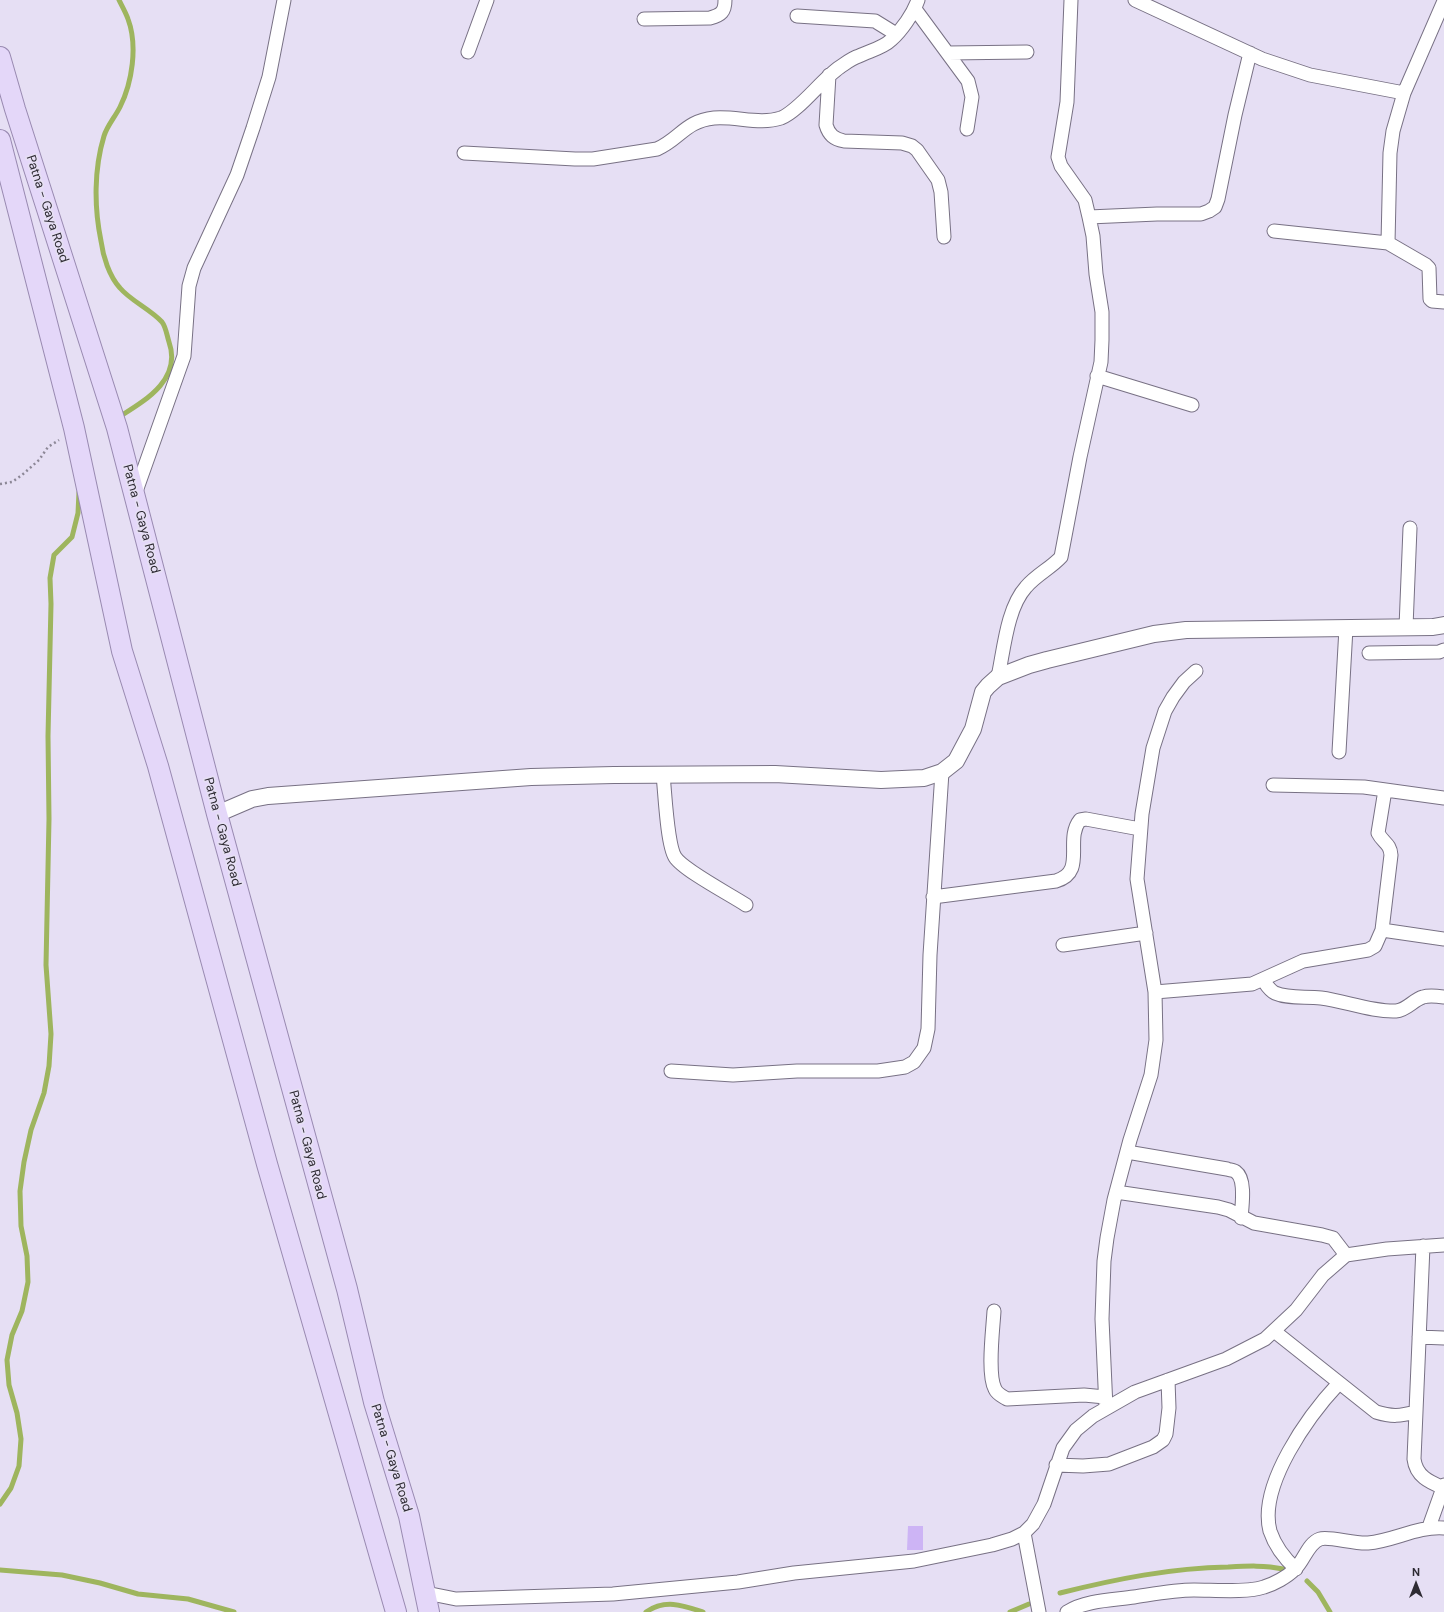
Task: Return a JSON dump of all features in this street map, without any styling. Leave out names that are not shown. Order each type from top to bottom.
[{"type":"main road","name":"Patna - Gaya Road","points":[[0,57],[15,109],[117,428],[136,494],[217,814],[347,1289],[374,1402],[409,1516],[427,1603]]},
{"type":"main road","points":[[0,140],[74,428],[122,652],[158,766],[267,1164],[396,1612]]},
{"type":"street","points":[[136,494],[184,356],[189,286],[194,268],[237,175],[249,142],[269,77],[284,0]]},
{"type":"street","points":[[468,52],[487,0]]},
{"type":"street","points":[[644,19],[710,18],[720,16],[724,10],[725,0]]},
{"type":"street","points":[[998,677],[1011,611],[1016,599],[1026,586],[1054,564],[1061,556],[1080,457],[1101,362],[1102,312],[1096,274],[1093,236],[1084,200],[1061,166],[1058,157],[1067,102],[1071,0]]},
{"type":"street","points":[[1135,0],[1250,53],[1310,75],[1404,93]]},
{"type":"street","points":[[1388,243],[1390,154],[1393,131],[1404,93],[1444,1]]},
{"type":"street","points":[[464,153],[575,160],[593,159],[657,148],[666,145],[690,125],[702,120],[715,118],[769,120],[781,118],[790,112],[829,75],[856,57],[890,41],[916,4],[968,81],[971,88],[972,97],[967,129]]},
{"type":"street","points":[[797,16],[875,21],[896,34]]},
{"type":"street","points":[[948,53],[1027,52]]},
{"type":"street","points":[[1089,217],[1201,214],[1209,212],[1215,206],[1218,199],[1235,115],[1250,53]]},
{"type":"street","points":[[829,75],[826,125],[828,132],[834,139],[844,141],[902,143],[912,146],[938,180],[941,192],[944,237]]},
{"type":"street","points":[[1274,231],[1388,243],[1426,265],[1430,273],[1430,299],[1432,302],[1444,302]]},
{"type":"street","points":[[1097,376],[1192,405]]},
{"type":"street","points":[[1406,627],[1410,528]]},
{"type":"street","points":[[217,814],[252,799],[268,796],[531,777],[775,774],[881,780],[924,778],[942,772],[956,761],[973,729],[983,692],[988,686],[998,677],[1047,660],[1165,632],[1186,630],[1433,627],[1444,624]]},
{"type":"street","points":[[1339,752],[1346,628]]},
{"type":"street","points":[[1369,653],[1439,652],[1444,650]]},
{"type":"street","points":[[1105,1402],[1102,1319],[1104,1261],[1110,1217],[1127,1152],[1148,1085],[1154,1059],[1157,1023],[1156,992],[1137,879],[1140,829],[1153,748],[1165,711],[1184,682],[1196,671]]},
{"type":"street","points":[[671,1071],[733,1074],[797,1071],[878,1071],[904,1067],[914,1062],[924,1048],[928,1029],[942,772]]},
{"type":"street","points":[[663,775],[670,840],[675,856],[682,865],[692,872],[746,905]]},
{"type":"street","points":[[1273,785],[1364,787],[1444,798]]},
{"type":"street","points":[[1156,992],[1252,984],[1303,961],[1368,950],[1375,946],[1382,930],[1391,855],[1390,847],[1380,838],[1378,833],[1385,790]]},
{"type":"street","points":[[934,898],[1063,879],[1068,876],[1072,867],[1075,830],[1080,820],[1140,829]]},
{"type":"street","points":[[1382,930],[1444,938]]},
{"type":"street","points":[[1063,945],[1146,933]]},
{"type":"street","points":[[1263,980],[1269,989],[1275,993],[1320,998],[1384,1010],[1397,1011],[1407,1008],[1423,997],[1444,997]]},
{"type":"street","points":[[1127,1152],[1227,1169],[1236,1172],[1241,1178],[1242,1187],[1241,1218]]},
{"type":"street","points":[[1116,1192],[1218,1207],[1229,1210],[1241,1218],[1254,1223],[1333,1238],[1346,1255]]},
{"type":"street","points":[[427,1603],[456,1599],[582,1596],[738,1582],[794,1572],[914,1561],[992,1545],[1024,1533],[1033,1524],[1044,1504],[1063,1448],[1076,1430],[1093,1416],[1105,1402],[1226,1359],[1253,1346],[1274,1332],[1296,1310],[1323,1275],[1346,1255],[1366,1251],[1444,1245]]},
{"type":"street","points":[[1423,1246],[1414,1459],[1415,1469],[1422,1476],[1444,1487],[1429,1527]]},
{"type":"street","points":[[994,1311],[991,1368],[995,1389],[1000,1396],[1007,1398],[1084,1396],[1105,1402]]},
{"type":"street","points":[[1274,1332],[1376,1412],[1387,1416],[1400,1416],[1416,1412]]},
{"type":"street","points":[[1419,1337],[1444,1338]]},
{"type":"street","points":[[1056,1465],[1082,1466],[1109,1464],[1154,1447],[1163,1440],[1166,1434],[1169,1408],[1168,1380]]},
{"type":"street","points":[[1296,1569],[1282,1556],[1270,1531],[1268,1513],[1269,1500],[1281,1469],[1295,1442],[1324,1399],[1339,1383]]},
{"type":"street","points":[[1067,1612],[1077,1607],[1096,1603],[1170,1592],[1263,1588],[1296,1569],[1313,1544],[1319,1539],[1352,1543],[1378,1542],[1418,1529],[1429,1527],[1444,1528]]},
{"type":"street","points":[[1024,1533],[1039,1612]]},
{"type":"path","points":[[0,484],[12,482],[22,475],[39,460],[48,447],[74,428]]},
{"type":"building","points":[[908,1526],[923,1526],[923,1550],[907,1550]]},
{"type":"waterway","points":[[119,0],[131,30],[133,41],[132,64],[128,87],[118,111],[105,132],[101,149],[98,162],[96,188],[97,215],[105,259],[113,278],[124,293],[162,322],[172,355],[166,378],[159,387],[150,396],[119,417]]},
{"type":"waterway","points":[[0,1504],[11,1488],[19,1466],[21,1439],[17,1413],[9,1385],[7,1360],[12,1335],[22,1311],[28,1282],[27,1256],[21,1226],[20,1191],[24,1162],[31,1130],[44,1093],[49,1066],[51,1034],[46,965],[49,819],[48,736],[51,604],[50,578],[54,555],[72,537],[78,513],[79,492]]},
{"type":"waterway","points":[[1060,1593],[1102,1583],[1165,1572],[1249,1566],[1283,1569]]},
{"type":"waterway","points":[[0,1570],[62,1575],[100,1583],[138,1594],[188,1599],[234,1612]]},
{"type":"waterway","points":[[1307,1581],[1318,1592],[1330,1612]]},
{"type":"waterway","points":[[646,1612],[653,1608],[667,1604],[681,1605],[703,1612]]},
{"type":"waterway","points":[[1010,1612],[1029,1604]]}]
